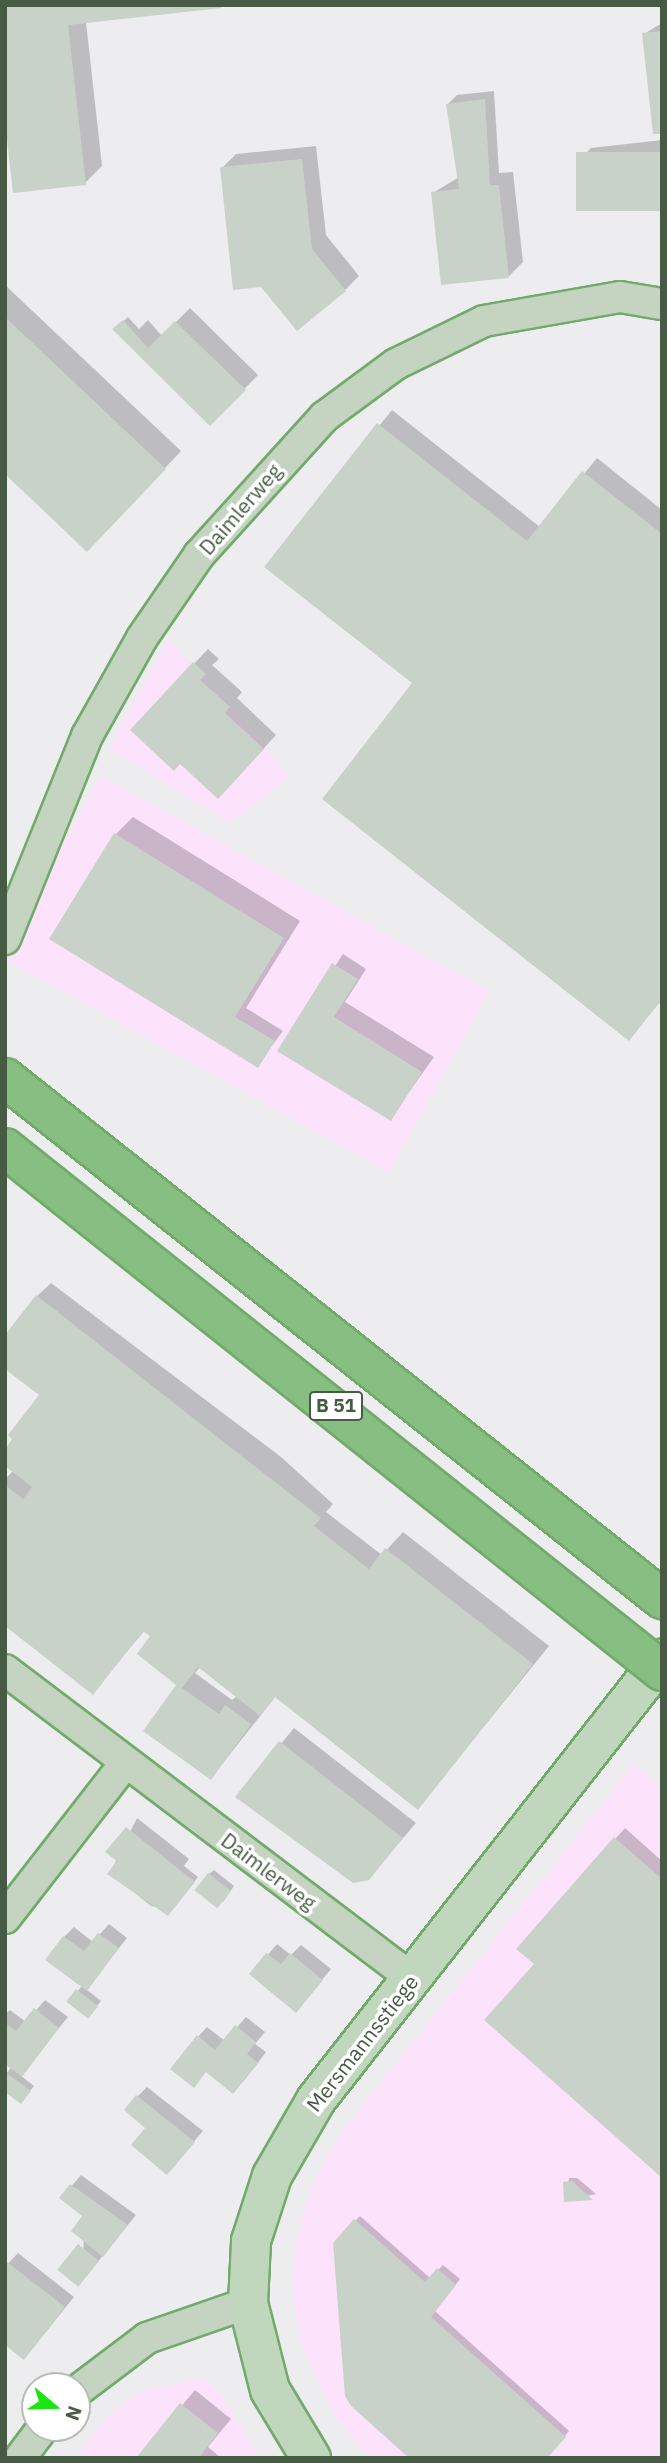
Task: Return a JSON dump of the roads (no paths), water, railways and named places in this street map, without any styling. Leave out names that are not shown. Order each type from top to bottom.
[{"type":"highway","name":"B 51","points":[[5,1078],[662,1599]]},
{"type":"highway","name":"B 51","points":[[5,1148],[662,1671]]},
{"type":"street","name":"Daimlerweg","points":[[5,939],[87,736],[142,638],[199,555],[324,417],[396,364],[484,321],[620,297],[662,304]]},
{"type":"street","name":"Mersmannsstiege","points":[[311,2458],[270,2390],[248,2303],[251,2241],[281,2156],[316,2100],[662,1659]]},
{"type":"street","name":"Daimlerweg","points":[[5,1670],[413,1979]]},
{"type":"street","points":[[5,1918],[126,1762]]},
{"type":"street","points":[[91,2380],[147,2338],[248,2303]]},
{"type":"street","points":[[20,2458],[32,2442]]}]
